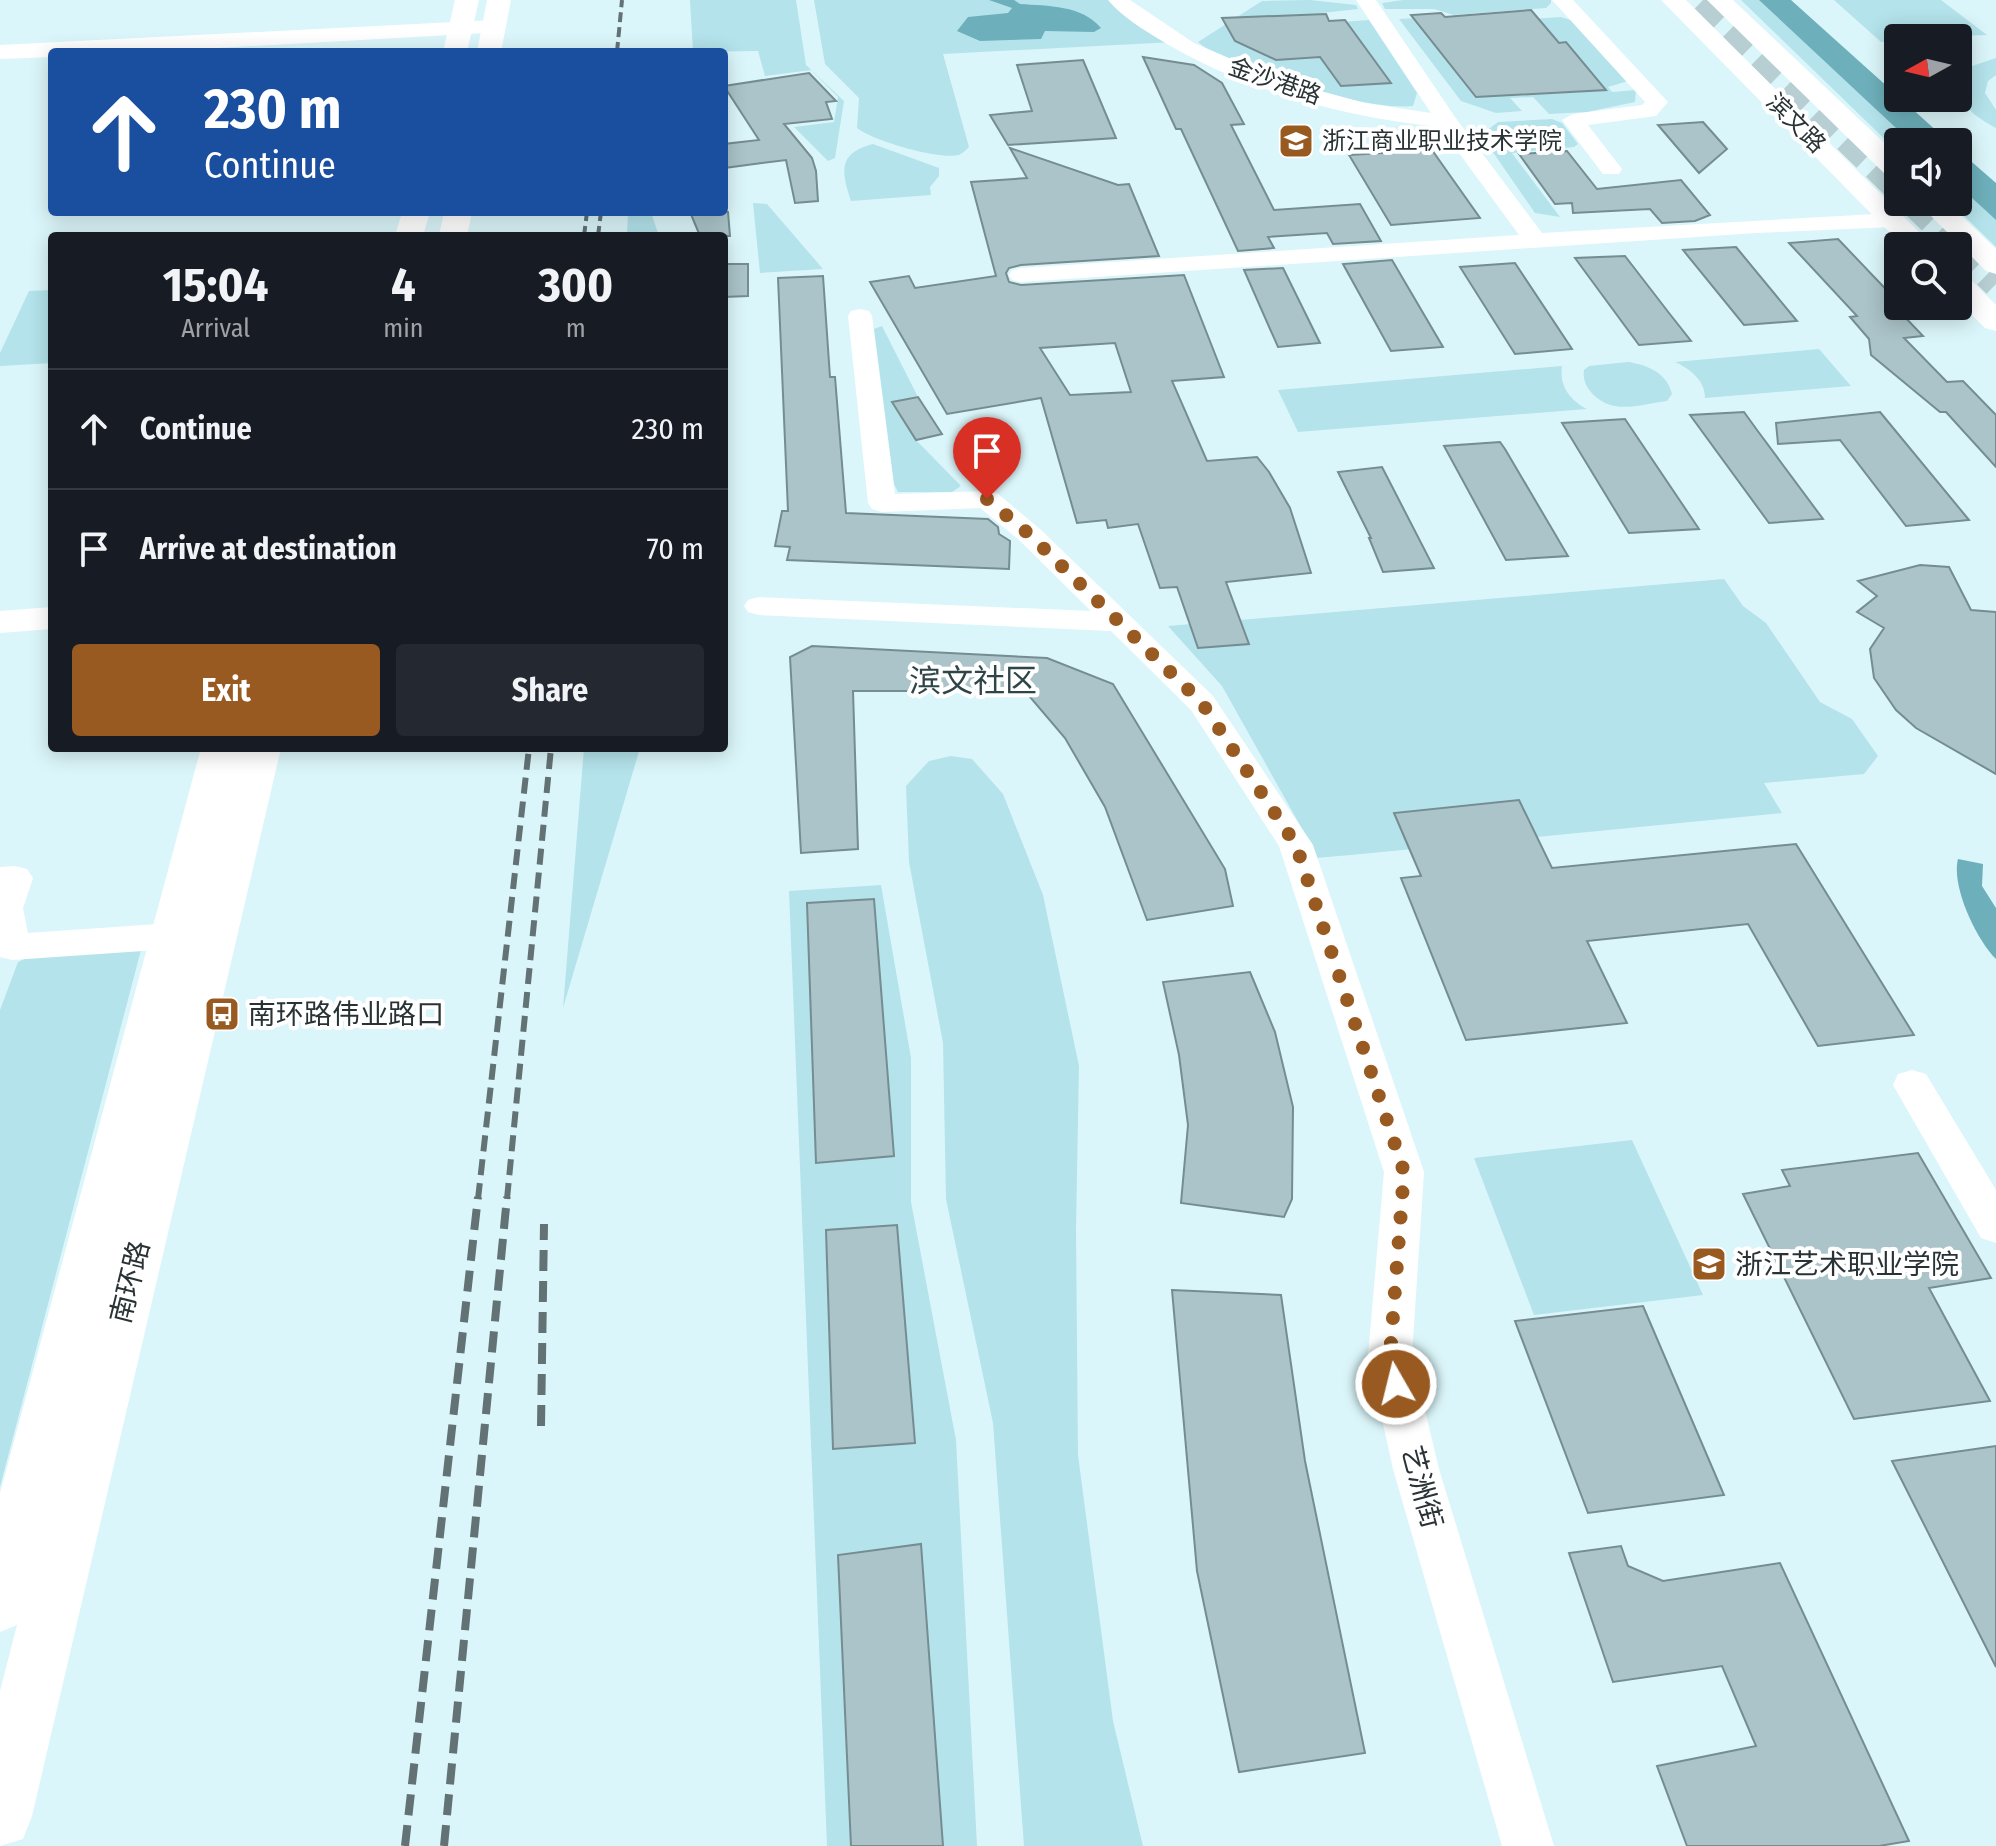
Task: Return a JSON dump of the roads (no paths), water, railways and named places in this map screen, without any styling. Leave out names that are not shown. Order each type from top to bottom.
[{"type":"main road","points":[[458,41],[467,0]]},
{"type":"main road","points":[[490,48],[499,0]]},
{"type":"main road","name":"滨文路","points":[[1673,0],[1905,232]]},
{"type":"main road","name":"滨文路","points":[[1719,0],[1884,158]]},
{"type":"main road","points":[[167,48],[458,41],[494,27]]},
{"type":"main road","points":[[0,52],[48,51]]},
{"type":"main road","points":[[1945,216],[1996,265]]},
{"type":"main road","points":[[1972,298],[1996,322]]},
{"type":"main road","points":[[0,622],[48,618]]},
{"type":"main road","name":"南环路","points":[[0,1603],[220,752]]},
{"type":"main road","name":"南环路","points":[[0,1816],[260,752]]},
{"type":"street","name":"金沙港路","points":[[1118,0],[1200,54],[1256,79],[1317,97],[1425,120],[1447,121]]},
{"type":"street","points":[[1366,0],[1447,121],[1536,241]]},
{"type":"street","points":[[1562,0],[1657,102],[1648,111],[1573,120],[1611,169]]},
{"type":"street","points":[[1021,275],[1893,220]]},
{"type":"street","name":"艺洲街","points":[[860,316],[882,503],[987,499],[1030,535],[1202,703],[1296,845],[1404,1172],[1390,1356],[1416,1469],[1528,1846]]},
{"type":"street","points":[[759,606],[1118,622]]},
{"type":"street","points":[[0,879],[15,878],[5,908],[12,947],[172,936]]},
{"type":"street","points":[[1912,1085],[1996,1226]]},
{"type":"tunnel","points":[[1703,0],[1884,175]]},
{"type":"tunnel","points":[[1926,216],[1943,232]]},
{"type":"tunnel","points":[[1972,261],[1996,284]]},
{"type":"railway","points":[[617,48],[622,0]]},
{"type":"railway","points":[[584,232],[586,216]]},
{"type":"railway","points":[[598,232],[600,216]]},
{"type":"railway","points":[[478,1199],[529,752]]},
{"type":"railway","points":[[507,1199],[551,752]]},
{"type":"railway","points":[[405,1846],[478,1197]]},
{"type":"railway","points":[[444,1846],[507,1197]]},
{"type":"railway","points":[[541,1426],[544,1224]]},
{"type":"place","name":"浙江商业职业技术学院","points":[[1296,141]]},
{"type":"place","name":"南环路伟业路口","points":[[222,1014]]},
{"type":"place","name":"浙江艺术职业学院","points":[[1709,1264]]},
{"type":"district","name":"滨文社区","points":[[973,681]]}]
